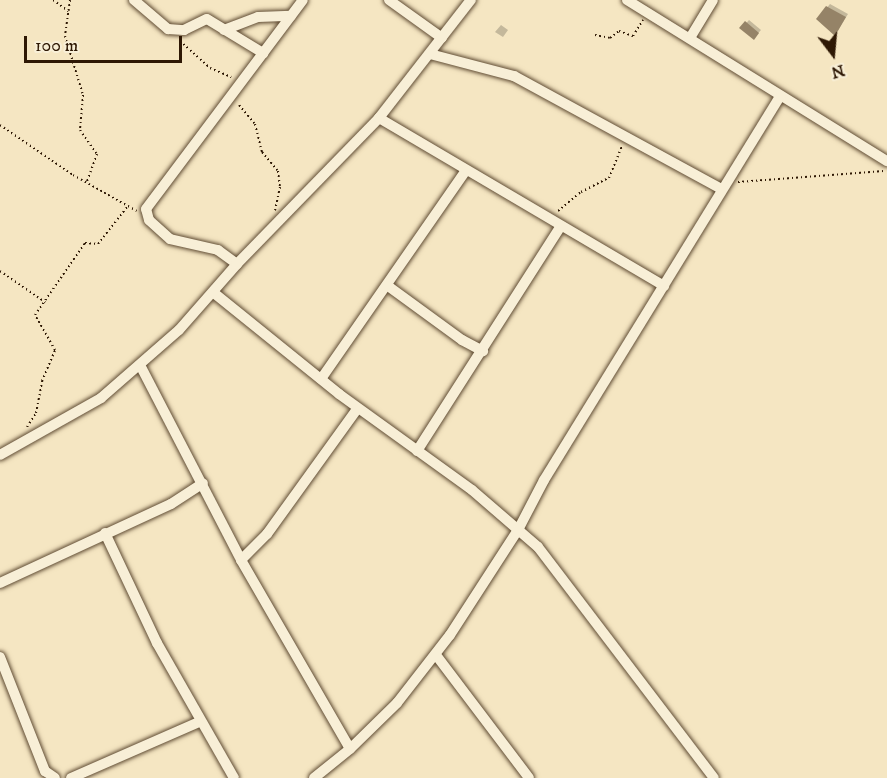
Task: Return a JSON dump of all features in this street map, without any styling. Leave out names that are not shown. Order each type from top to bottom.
[{"type":"street","points":[[134,0],[168,29],[184,30],[207,19],[262,53]]},
{"type":"street","points":[[237,264],[218,250],[170,239],[145,212],[303,0]]},
{"type":"street","points":[[389,0],[442,38]]},
{"type":"street","points":[[0,455],[102,398],[180,330],[237,264],[379,118],[471,0]]},
{"type":"street","points":[[627,0],[887,161]]},
{"type":"street","points":[[690,38],[713,0]]},
{"type":"street","points":[[224,30],[258,17],[291,16]]},
{"type":"street","points":[[430,54],[514,76],[722,187]]},
{"type":"street","points":[[314,778],[350,749],[397,703],[436,655],[518,530],[544,480],[780,96]]},
{"type":"street","points":[[379,118],[664,286]]},
{"type":"street","points":[[321,379],[388,286],[466,170]]},
{"type":"street","points":[[417,451],[561,226]]},
{"type":"street","points":[[388,286],[462,340],[483,351]]},
{"type":"street","points":[[214,293],[358,408],[472,490],[518,530],[579,598],[714,778]]},
{"type":"street","points":[[140,364],[241,560],[350,749]]},
{"type":"street","points":[[241,560],[267,534],[358,408]]},
{"type":"street","points":[[0,583],[171,504],[203,483]]},
{"type":"street","points":[[105,533],[142,615],[200,722],[234,778]]},
{"type":"street","points":[[436,655],[529,778]]},
{"type":"street","points":[[0,657],[48,776]]},
{"type":"street","points":[[71,778],[200,722]]},
{"type":"path","points":[[53,0],[68,11]]},
{"type":"path","points":[[70,0],[65,40],[84,102],[80,130],[97,154],[87,182]]},
{"type":"path","points":[[595,35],[610,38],[620,31],[633,36],[647,12]]},
{"type":"path","points":[[168,29],[210,68],[231,78],[233,92],[255,124],[262,152],[278,171],[280,187],[274,228]]},
{"type":"path","points":[[0,125],[127,207],[145,212]]},
{"type":"path","points":[[550,220],[581,192],[609,178],[625,136]]},
{"type":"path","points":[[722,187],[887,170]]},
{"type":"path","points":[[18,445],[36,413],[42,381],[55,350],[35,319],[85,243],[98,244],[127,207]]},
{"type":"path","points":[[0,272],[45,302]]},
{"type":"building","points":[[826,6],[846,17],[835,36],[816,19]]},
{"type":"building","points":[[745,21],[759,33],[754,40],[739,28]]}]
